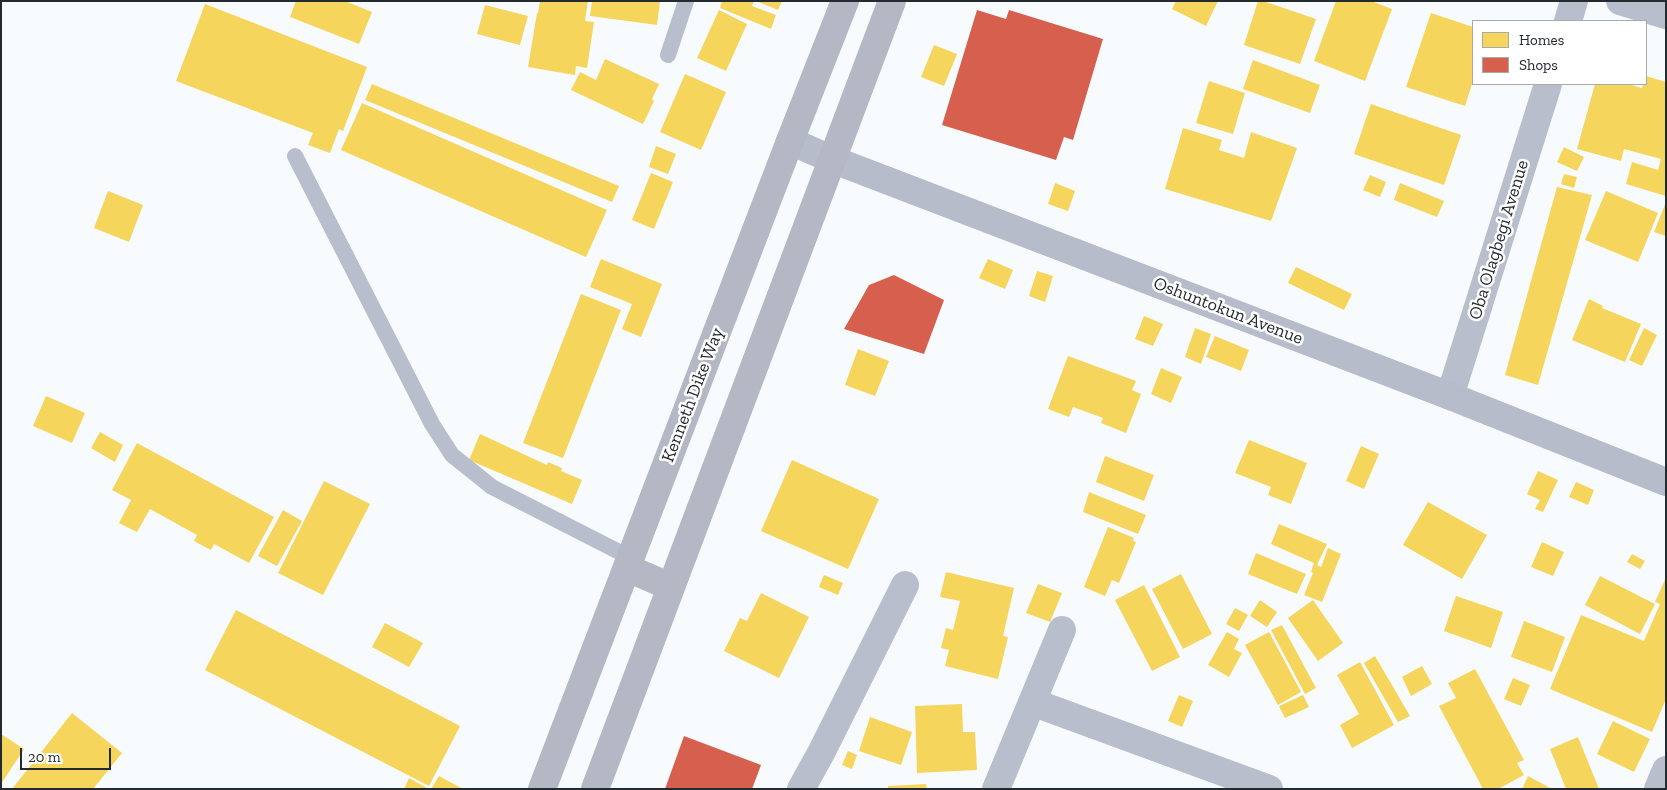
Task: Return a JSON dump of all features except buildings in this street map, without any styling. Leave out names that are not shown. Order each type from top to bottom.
[{"type":"highway","name":"Kenneth Dike Way","points":[[542,789],[845,1]]},
{"type":"highway","points":[[595,789],[892,1]]},
{"type":"highway","points":[[628,563],[671,587]]},
{"type":"main road","name":"Oshuntokun Avenue","points":[[790,141],[832,159],[1450,396],[1666,482]]},
{"type":"street","points":[[1568,20],[1574,1]]},
{"type":"street","points":[[1620,1],[1666,15]]},
{"type":"street","name":"Oba Olagbegi Avenue","points":[[1450,396],[1548,85]]},
{"type":"street","points":[[801,789],[905,585]]},
{"type":"street","points":[[996,789],[1062,630]]},
{"type":"street","points":[[1032,702],[1269,789]]},
{"type":"street","points":[[1658,789],[1666,770]]},
{"type":"lane","points":[[668,56],[686,1]]},
{"type":"lane","points":[[295,156],[432,424],[452,455],[492,487],[628,563]]}]
